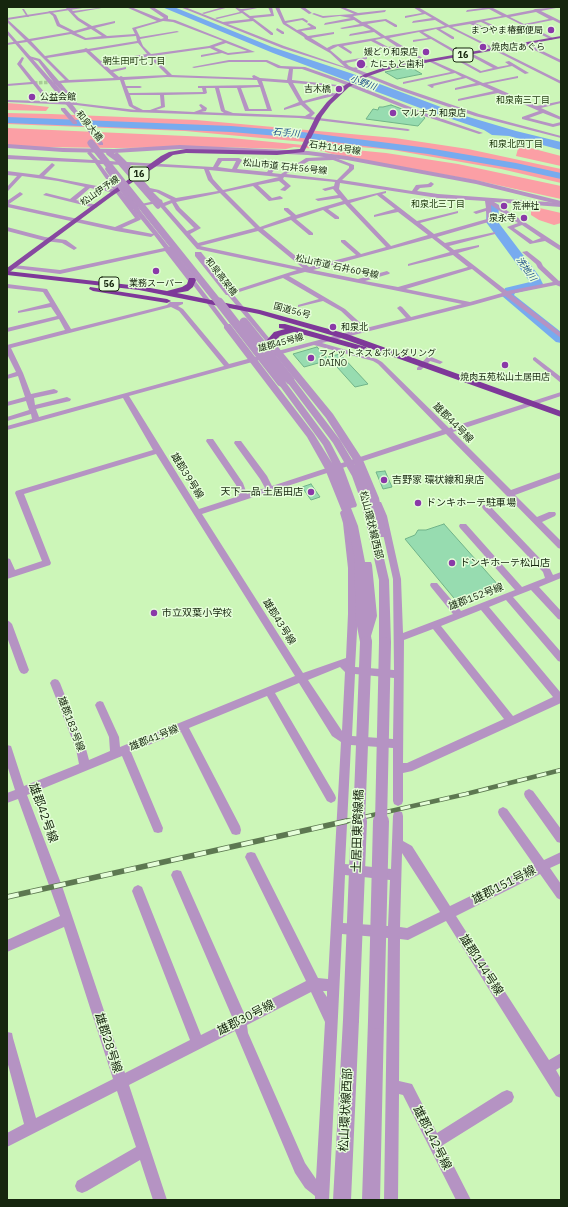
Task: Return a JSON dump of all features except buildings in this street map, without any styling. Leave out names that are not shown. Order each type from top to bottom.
[{"type":"highway","name":"国道56号","points":[[7,273],[103,283],[178,306],[248,317],[421,366],[533,403],[561,414]]},
{"type":"highway","name":"国道56号","points":[[7,280],[91,289],[165,301],[210,302],[241,308],[344,336],[561,421]]},
{"type":"highway","points":[[165,301],[190,286],[192,280]]},
{"type":"highway","points":[[271,344],[271,340],[277,334],[297,330]]},
{"type":"main road","name":"16","points":[[298,152],[304,149],[318,120],[329,103],[349,85],[366,76],[385,69],[561,37]]},
{"type":"main road","name":"松山伊予線","points":[[7,273],[50,239],[152,164],[171,153],[186,151],[298,152]]},
{"type":"street","points":[[7,19],[87,7]]},
{"type":"street","points":[[69,9],[105,7]]},
{"type":"street","points":[[128,7],[162,20],[174,21],[253,52],[228,54],[210,47]]},
{"type":"street","points":[[150,7],[167,17],[162,20],[131,29],[149,54],[169,76],[169,84]]},
{"type":"street","points":[[182,7],[330,64],[345,68],[366,67]]},
{"type":"street","points":[[186,7],[194,7]]},
{"type":"street","points":[[204,13],[227,7]]},
{"type":"street","points":[[236,7],[253,18],[272,34]]},
{"type":"street","points":[[218,21],[242,11],[258,7]]},
{"type":"street","points":[[228,23],[274,15],[270,7]]},
{"type":"street","points":[[270,7],[279,8],[283,20],[295,32],[327,50],[349,68],[366,76],[472,113],[561,137]]},
{"type":"street","points":[[301,7],[310,13],[323,17],[340,14],[350,16],[429,61],[561,119]]},
{"type":"street","points":[[340,7],[358,14]]},
{"type":"street","points":[[403,7],[410,7]]},
{"type":"street","points":[[416,8],[424,7]]},
{"type":"street","points":[[478,7],[467,10],[489,7],[552,39]]},
{"type":"street","points":[[528,7],[561,23]]},
{"type":"street","points":[[416,8],[450,27],[561,83]]},
{"type":"street","points":[[327,50],[331,46],[450,27],[471,21],[482,21],[553,8],[559,9]]},
{"type":"street","points":[[69,9],[78,19],[108,37]]},
{"type":"street","points":[[352,11],[368,9]]},
{"type":"street","points":[[517,9],[525,13]]},
{"type":"street","points":[[23,10],[28,16]]},
{"type":"street","points":[[350,16],[385,11]]},
{"type":"street","points":[[50,12],[58,24],[85,39],[108,37],[138,38]]},
{"type":"street","points":[[283,20],[310,13]]},
{"type":"street","points":[[425,13],[410,21],[435,18]]},
{"type":"street","points":[[479,14],[483,16],[501,13]]},
{"type":"street","points":[[7,19],[68,81]]},
{"type":"street","points":[[283,20],[303,19],[324,35]]},
{"type":"street","points":[[326,24],[355,19]]},
{"type":"street","points":[[342,28],[386,20],[396,25],[403,26],[412,33]]},
{"type":"street","points":[[504,21],[514,20]]},
{"type":"street","points":[[524,25],[554,20]]},
{"type":"street","points":[[218,21],[228,23],[238,28]]},
{"type":"street","points":[[471,21],[489,31]]},
{"type":"street","points":[[482,21],[498,29]]},
{"type":"street","points":[[8,43],[65,37],[73,33],[114,22]]},
{"type":"street","points":[[153,23],[166,27]]},
{"type":"street","points":[[426,26],[432,30]]},
{"type":"street","points":[[280,31],[295,32],[314,28]]},
{"type":"street","points":[[438,29],[453,38]]},
{"type":"street","name":"和泉大橋","points":[[7,31],[29,57],[55,83],[109,153],[133,189]]},
{"type":"street","points":[[44,57],[106,46],[174,31]]},
{"type":"street","points":[[350,35],[374,31]]},
{"type":"street","points":[[421,32],[461,55]]},
{"type":"street","points":[[306,38],[333,33]]},
{"type":"street","points":[[397,35],[404,39]]},
{"type":"street","points":[[414,41],[432,38]]},
{"type":"street","points":[[98,39],[119,59]]},
{"type":"street","points":[[372,40],[387,48],[401,46]]},
{"type":"street","points":[[100,62],[149,54],[210,47],[225,42]]},
{"type":"street","points":[[8,43],[14,49]]},
{"type":"street","points":[[525,44],[561,62]]},
{"type":"street","points":[[339,45],[351,53]]},
{"type":"street","points":[[39,52],[46,50]]},
{"type":"street","points":[[86,50],[119,78],[125,86],[131,106]]},
{"type":"street","points":[[487,51],[526,72],[535,69]]},
{"type":"street","points":[[202,56],[222,52]]},
{"type":"street","name":"和泉大橋","points":[[18,54],[80,129]]},
{"type":"street","points":[[470,54],[497,68]]},
{"type":"street","points":[[453,57],[480,72],[513,65]]},
{"type":"street","points":[[22,58],[19,64],[47,101]]},
{"type":"street","points":[[343,62],[366,58]]},
{"type":"street","points":[[194,67],[213,66],[223,60],[267,61],[280,67],[304,68],[426,115],[482,133]]},
{"type":"street","points":[[349,68],[358,65]]},
{"type":"street","points":[[291,67],[288,77],[290,82],[302,103],[313,113],[306,118]]},
{"type":"street","points":[[110,70],[124,68]]},
{"type":"street","points":[[405,82],[455,72]]},
{"type":"street","points":[[240,87],[246,110],[270,110],[258,79],[252,75],[243,73]]},
{"type":"street","points":[[55,83],[86,79],[169,76],[258,79],[270,78],[290,82],[349,85]]},
{"type":"street","points":[[432,87],[429,85],[466,77]]},
{"type":"street","points":[[480,83],[501,78]]},
{"type":"street","points":[[457,89],[501,78],[515,78]]},
{"type":"street","points":[[83,86],[86,84],[86,79]]},
{"type":"street","points":[[398,80],[413,86]]},
{"type":"street","points":[[7,85],[34,83]]},
{"type":"street","points":[[55,83],[75,102],[121,110],[306,118],[408,130]]},
{"type":"street","points":[[125,86],[140,87]]},
{"type":"street","points":[[127,94],[162,94],[172,92],[205,93],[202,87],[261,86]]},
{"type":"street","points":[[218,87],[223,111],[232,115]]},
{"type":"street","points":[[460,100],[480,97],[499,91]]},
{"type":"street","points":[[121,110],[131,106],[145,111],[163,107],[162,94]]},
{"type":"street","points":[[286,109],[326,95],[339,94]]},
{"type":"street","points":[[7,101],[98,103]]},
{"type":"street","points":[[536,108],[561,102]]},
{"type":"street","points":[[191,114],[204,110],[205,108],[201,105]]},
{"type":"street","points":[[159,112],[180,110],[184,108]]},
{"type":"street","points":[[524,118],[543,112]]},
{"type":"street","points":[[518,117],[553,126],[561,123]]},
{"type":"street","name":"和泉大橋","points":[[88,138],[104,159],[133,189]]},
{"type":"street","name":"石井114号線","points":[[7,146],[63,150],[114,151],[180,147],[298,152],[347,158],[463,179],[561,204]]},
{"type":"street","points":[[298,152],[333,159],[351,165],[351,168]]},
{"type":"street","points":[[90,153],[116,188],[116,191],[150,235],[192,280],[210,302],[311,436],[334,468],[341,496],[347,523],[352,568],[353,614],[322,1196]]},
{"type":"street","name":"和泉大橋","points":[[109,153],[160,204]]},
{"type":"street","points":[[117,154],[150,190],[248,317],[330,416],[383,516],[397,579],[399,637],[398,801]]},
{"type":"street","name":"松山市道 石井56号線","points":[[7,157],[71,162],[95,160],[208,168],[235,168],[249,174],[262,171],[282,176],[338,181],[414,192],[488,200],[561,204]]},
{"type":"street","name":"和泉大橋","points":[[104,159],[106,166],[165,250]]},
{"type":"street","points":[[183,166],[186,159]]},
{"type":"street","points":[[214,168],[220,159],[239,160],[235,168]]},
{"type":"street","points":[[130,208],[222,192],[282,176],[308,159],[333,159]]},
{"type":"street","points":[[198,167],[201,161]]},
{"type":"street","points":[[269,173],[275,164]]},
{"type":"street","points":[[41,176],[52,165]]},
{"type":"street","points":[[340,165],[351,168]]},
{"type":"street","points":[[235,168],[246,166]]},
{"type":"street","points":[[7,167],[27,169]]},
{"type":"street","points":[[208,168],[206,170],[211,180],[222,192],[259,229],[306,266],[307,270]]},
{"type":"street","points":[[336,187],[338,181],[351,168]]},
{"type":"street","points":[[7,173],[41,176],[116,191]]},
{"type":"street","points":[[7,190],[21,174]]},
{"type":"street","points":[[282,176],[288,186],[283,190]]},
{"type":"street","points":[[253,184],[271,200],[280,198]]},
{"type":"street","points":[[414,192],[418,186],[429,186],[430,184]]},
{"type":"street","points":[[71,201],[90,186]]},
{"type":"street","points":[[325,189],[336,187]]},
{"type":"street","points":[[336,187],[347,202],[390,248]]},
{"type":"street","points":[[196,250],[294,217],[386,192],[388,188]]},
{"type":"street","points":[[133,189],[176,237]]},
{"type":"street","name":"和泉高架橋","points":[[133,189],[286,381]]},
{"type":"street","points":[[150,190],[157,191],[175,201],[182,213],[198,228],[186,233]]},
{"type":"street","points":[[7,204],[20,194]]},
{"type":"street","points":[[378,194],[561,336]]},
{"type":"street","points":[[46,195],[95,206]]},
{"type":"street","points":[[318,199],[342,196]]},
{"type":"street","points":[[229,293],[284,276],[490,220],[488,200]]},
{"type":"street","points":[[488,200],[521,224],[561,249]]},
{"type":"street","points":[[510,201],[561,212]]},
{"type":"street","points":[[7,204],[116,229],[150,235]]},
{"type":"street","points":[[160,204],[186,233],[196,250]]},
{"type":"street","points":[[286,208],[311,234]]},
{"type":"street","points":[[324,208],[337,218]]},
{"type":"street","points":[[476,212],[489,209]]},
{"type":"street","points":[[376,216],[399,210]]},
{"type":"street","points":[[415,223],[449,216],[456,212]]},
{"type":"street","points":[[172,216],[182,213]]},
{"type":"street","points":[[116,229],[138,219]]},
{"type":"street","points":[[521,224],[510,227],[532,244],[561,239]]},
{"type":"street","points":[[7,229],[64,241],[74,248]]},
{"type":"street","points":[[444,245],[493,232]]},
{"type":"street","points":[[343,240],[360,256]]},
{"type":"street","points":[[403,259],[411,266],[477,246]]},
{"type":"street","points":[[14,267],[60,272],[165,250]]},
{"type":"street","name":"和泉高架橋","points":[[196,250],[286,381]]},
{"type":"street","name":"松山市道 石井60号線","points":[[196,250],[307,270],[471,304]]},
{"type":"street","points":[[525,252],[560,283]]},
{"type":"street","points":[[397,289],[473,267]]},
{"type":"street","points":[[357,281],[387,273]]},
{"type":"street","points":[[284,276],[343,310],[365,330]]},
{"type":"street","name":"雄郡45号線","points":[[7,428],[34,413],[125,396],[329,339],[471,304],[507,293],[560,283]]},
{"type":"street","points":[[7,286],[45,290],[69,331]]},
{"type":"street","points":[[300,306],[324,299]]},
{"type":"street","points":[[34,413],[20,373],[7,347],[69,331],[165,301]]},
{"type":"street","points":[[20,312],[54,304]]},
{"type":"street","points":[[178,306],[228,367]]},
{"type":"street","points":[[400,308],[410,319]]},
{"type":"street","points":[[7,330],[61,317]]},
{"type":"street","name":"雄郡44号線","points":[[314,343],[375,360],[380,363],[509,494],[559,542]]},
{"type":"street","points":[[421,366],[429,358],[440,362]]},
{"type":"street","points":[[536,359],[561,381]]},
{"type":"street","points":[[7,377],[20,373]]},
{"type":"street","name":"松山環状線西部","points":[[286,381],[354,461],[357,476],[366,501],[384,580],[385,643]]},
{"type":"street","name":"松山環状線西部","points":[[286,381],[327,444],[334,468],[350,498],[366,555],[371,616],[366,642]]},
{"type":"street","points":[[7,404],[54,391]]},
{"type":"street","name":"雄郡39号線","points":[[10,575],[47,563],[19,493],[158,451],[197,513],[561,394]]},
{"type":"street","points":[[125,396],[158,451]]},
{"type":"street","points":[[7,419],[34,413],[67,399]]},
{"type":"street","points":[[238,443],[246,459],[264,478],[269,489]]},
{"type":"street","points":[[210,446],[240,485],[244,498]]},
{"type":"street","points":[[509,494],[561,475]]},
{"type":"street","points":[[341,496],[353,526],[359,556],[362,622],[366,642]]},
{"type":"street","points":[[374,498],[384,555],[384,580]]},
{"type":"street","points":[[486,507],[547,571],[550,579]]},
{"type":"street","name":"雄郡43号線","points":[[197,513],[336,733],[346,740]]},
{"type":"street","points":[[536,521],[552,514]]},
{"type":"street","points":[[463,526],[488,558],[521,591]]},
{"type":"street","points":[[7,561],[10,575]]},
{"type":"street","name":"雄郡152号線","points":[[399,637],[405,636],[561,575]]},
{"type":"street","points":[[434,585],[459,615]]},
{"type":"street","points":[[532,586],[561,617]]},
{"type":"street","points":[[507,596],[561,658]]},
{"type":"street","points":[[398,768],[408,768],[561,699],[483,606]]},
{"type":"street","points":[[7,624],[24,670]]},
{"type":"street","points":[[435,624],[511,721]]},
{"type":"street","name":"土居田東跨線橋","points":[[351,1020],[366,642]]},
{"type":"street","name":"土居田東跨線橋","points":[[371,1200],[385,643]]},
{"type":"street","name":"雄郡41号線","points":[[7,798],[301,678],[340,664],[350,665]]},
{"type":"street","points":[[350,665],[398,674]]},
{"type":"street","name":"雄郡183号線","points":[[55,683],[81,749],[85,766]]},
{"type":"street","points":[[269,692],[331,798]]},
{"type":"street","points":[[100,705],[120,752],[158,828]]},
{"type":"street","points":[[183,726],[236,830]]},
{"type":"street","points":[[346,740],[398,744]]},
{"type":"street","name":"雄郡42号線","points":[[7,749],[21,793],[56,886]]},
{"type":"street","points":[[529,794],[561,838]]},
{"type":"street","points":[[503,812],[561,894]]},
{"type":"street","points":[[391,1200],[394,934],[398,816]]},
{"type":"street","name":"雄郡144号線","points":[[398,844],[408,850],[548,1068],[561,1091]]},
{"type":"street","points":[[251,857],[332,1022]]},
{"type":"street","name":"雄郡151号線","points":[[448,914],[561,857]]},
{"type":"street","points":[[340,869],[396,875]]},
{"type":"street","points":[[177,875],[240,1022],[242,1033],[300,1168],[310,1183],[322,1196]]},
{"type":"street","name":"雄郡28号線","points":[[56,886],[160,1200]]},
{"type":"street","points":[[138,891],[198,1043]]},
{"type":"street","points":[[337,928],[408,934],[448,914]]},
{"type":"street","points":[[7,946],[67,919]]},
{"type":"street","points":[[314,984],[334,985]]},
{"type":"street","name":"雄郡30号線","points":[[7,1140],[314,984]]},
{"type":"street","name":"松山環状線西部","points":[[342,1200],[351,1020]]},
{"type":"street","points":[[7,1038],[32,1127]]},
{"type":"street","points":[[548,1068],[561,1060]]},
{"type":"street","name":"雄郡142号線","points":[[392,1086],[406,1089],[464,1200]]},
{"type":"street","points":[[434,1143],[507,1097]]},
{"type":"street","points":[[82,1186],[143,1151]]},
{"type":"shaded area","points":[[7,103],[49,107],[46,111],[7,110]]},
{"type":"shaded area","points":[[7,113],[196,120],[395,138],[468,149],[561,169],[561,183],[501,169],[393,150],[185,131],[7,124]]},
{"type":"shaded area","points":[[7,128],[231,138],[386,153],[458,164],[561,186],[561,199],[479,181],[332,154],[316,149],[294,147],[286,149],[218,147],[116,148],[7,145]]},
{"type":"shaded area","points":[[519,145],[561,156],[561,166],[516,156]]},
{"type":"shaded area","points":[[531,206],[561,213],[561,223],[554,225],[539,220],[531,215]]},
{"type":"water","name":"小野川","points":[[162,7],[174,7],[272,47],[353,74],[462,115],[516,131],[561,142],[561,150],[509,136],[492,135],[484,130],[428,111],[273,53]]},
{"type":"waterway","name":"石手川","points":[[7,120],[231,129],[302,135],[428,151],[516,166],[561,176]]},
{"type":"waterway","name":"洗地川","points":[[493,205],[492,222],[535,279],[537,284],[509,291],[508,296],[561,339]]},
{"type":"tunnel","points":[[34,83],[56,82]]},
{"type":"railway","points":[[342,822],[466,794],[561,770]]},
{"type":"railway","points":[[7,897],[347,821]]},
{"type":"place","name":"まつやま椿郵便局","points":[[551,30]]},
{"type":"place","name":"焼肉店あぐら","points":[[483,47]]},
{"type":"place","name":"媛どり和泉店","points":[[426,52]]},
{"type":"place","name":"たにもと歯科","points":[[361,64]]},
{"type":"place","name":"吉木橋","points":[[339,89]]},
{"type":"place","name":"公益会館","points":[[32,97]]},
{"type":"place","name":"マルナカ 和泉店","points":[[393,113]]},
{"type":"place","name":"荒神社","points":[[504,206]]},
{"type":"place","name":"泉永寺","points":[[524,218]]},
{"type":"place","name":"業務スーパー","points":[[156,271]]},
{"type":"place","name":"和泉北","points":[[333,327]]},
{"type":"place","name":"フィットネス＆ボルダリング DAINO","points":[[311,358]]},
{"type":"place","name":"焼肉五苑松山土居田店","points":[[505,365]]},
{"type":"place","name":"吉野家 環状線和泉店","points":[[384,480]]},
{"type":"place","name":"天下一品 土居田店","points":[[311,492]]},
{"type":"place","name":"ドンキホーテ駐車場","points":[[418,503]]},
{"type":"place","name":"ドンキホーテ松山店","points":[[452,563]]},
{"type":"place","name":"市立双葉小学校","points":[[154,613]]},
{"type":"district","name":"朝生田町七丁目","points":[[134,61]]},
{"type":"district","name":"和泉南三丁目","points":[[523,100]]},
{"type":"district","name":"和泉北四丁目","points":[[516,144]]},
{"type":"district","name":"和泉北三丁目","points":[[438,204]]}]
